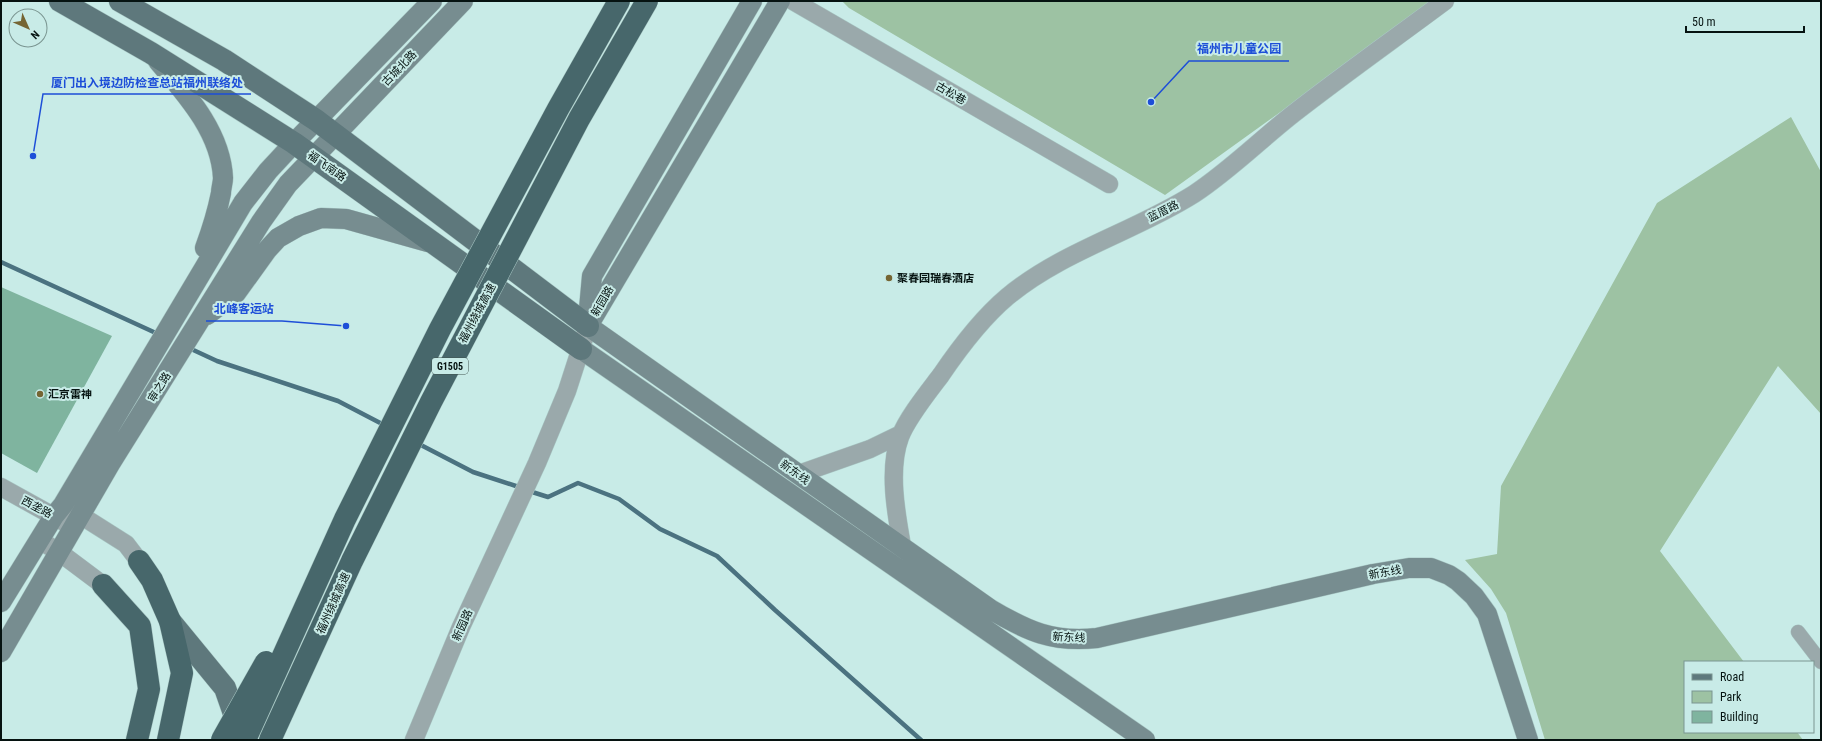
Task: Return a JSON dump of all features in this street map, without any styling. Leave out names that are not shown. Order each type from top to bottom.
[{"type":"highway","name":"G1505","points":[[244,740],[345,519],[488,239],[558,109],[619,1]]},
{"type":"highway","name":"福州绕城高速","points":[[270,740],[352,561],[431,402],[579,119],[647,1]]},
{"type":"highway","points":[[222,740],[345,519]]},
{"type":"highway","points":[[139,561],[152,580],[170,621],[182,673],[168,740]]},
{"type":"highway","points":[[103,585],[140,626],[149,689],[137,740]]},
{"type":"main road","name":"福飞南路","points":[[60,1],[151,53],[294,143],[580,349]]},
{"type":"main road","points":[[120,1],[224,60],[316,120],[588,326]]},
{"type":"main road","name":"古城北路","points":[[316,120],[432,1]]},
{"type":"main road","name":"古城北路","points":[[334,134],[463,1]]},
{"type":"main road","name":"新园路","points":[[588,326],[592,276],[752,1]]},
{"type":"main road","name":"新园路","points":[[588,326],[780,1]]},
{"type":"main road","points":[[151,53],[183,90],[204,120],[218,148],[223,179],[216,221],[178,313]]},
{"type":"main road","name":"审之路","points":[[1,602],[178,313],[243,203],[268,171],[316,120]]},
{"type":"main road","name":"审之路","points":[[1,652],[110,464],[261,222],[288,184],[334,134]]},
{"type":"main road","points":[[197,323],[236,294],[267,250],[278,238],[299,226],[321,218],[346,219],[435,244]]},
{"type":"main road","name":"新东线","points":[[588,326],[1012,622],[1042,635],[1070,639],[1111,635],[1373,574],[1409,568],[1431,568],[1449,575],[1462,584],[1474,596],[1487,614],[1528,740]]},
{"type":"main road","name":"新东线","points":[[580,349],[1144,740]]},
{"type":"main road","points":[[170,621],[225,688],[244,740]]},
{"type":"street","name":"古松巷","points":[[793,1],[1109,184]]},
{"type":"street","name":"蓝厝路","points":[[901,434],[961,346],[992,310],[1009,296],[1064,260],[1195,193],[1293,114],[1445,1]]},
{"type":"street","name":"新园路","points":[[414,740],[461,627],[537,463],[567,391],[588,326]]},
{"type":"street","points":[[799,474],[870,449],[901,434]]},
{"type":"street","points":[[901,434],[896,451],[894,486],[902,546]]},
{"type":"street","name":"西垄路","points":[[1,487],[58,510],[77,521],[126,544],[139,561]]},
{"type":"street","points":[[39,540],[59,552],[103,585]]},
{"type":"street","points":[[1798,632],[1821,662]]},
{"type":"green space","points":[[842,1],[1435,1],[1165,195],[849,8]]},
{"type":"green space","points":[[1791,117],[1821,172],[1821,414],[1778,366],[1660,551],[1743,661],[1684,661],[1684,733],[1798,733],[1803,740],[1545,740],[1506,613],[1491,589],[1465,560],[1497,554],[1501,486],[1657,203]]},
{"type":"building","name":"汇京雷神","points":[[1,287],[112,336],[37,473],[1,453]]},
{"type":"waterway","points":[[1,262],[158,334]]},
{"type":"waterway","points":[[189,348],[217,361],[338,401],[386,426]]},
{"type":"waterway","points":[[417,443],[473,472],[522,488]]},
{"type":"waterway","points":[[529,491],[548,497],[578,483],[619,499],[660,529],[717,556],[775,610],[921,740]]},
{"type":"place","name":"福州市儿童公园","points":[[1151,102]]},
{"type":"place","name":"厦门出入境边防检查总站福州联络处","points":[[33,156]]},
{"type":"place","name":"聚春园瑞春酒店","points":[[889,278]]},
{"type":"place","name":"北峰客运站","points":[[346,326]]},
{"type":"place","name":"汇京雷神","points":[[40,394]]}]
